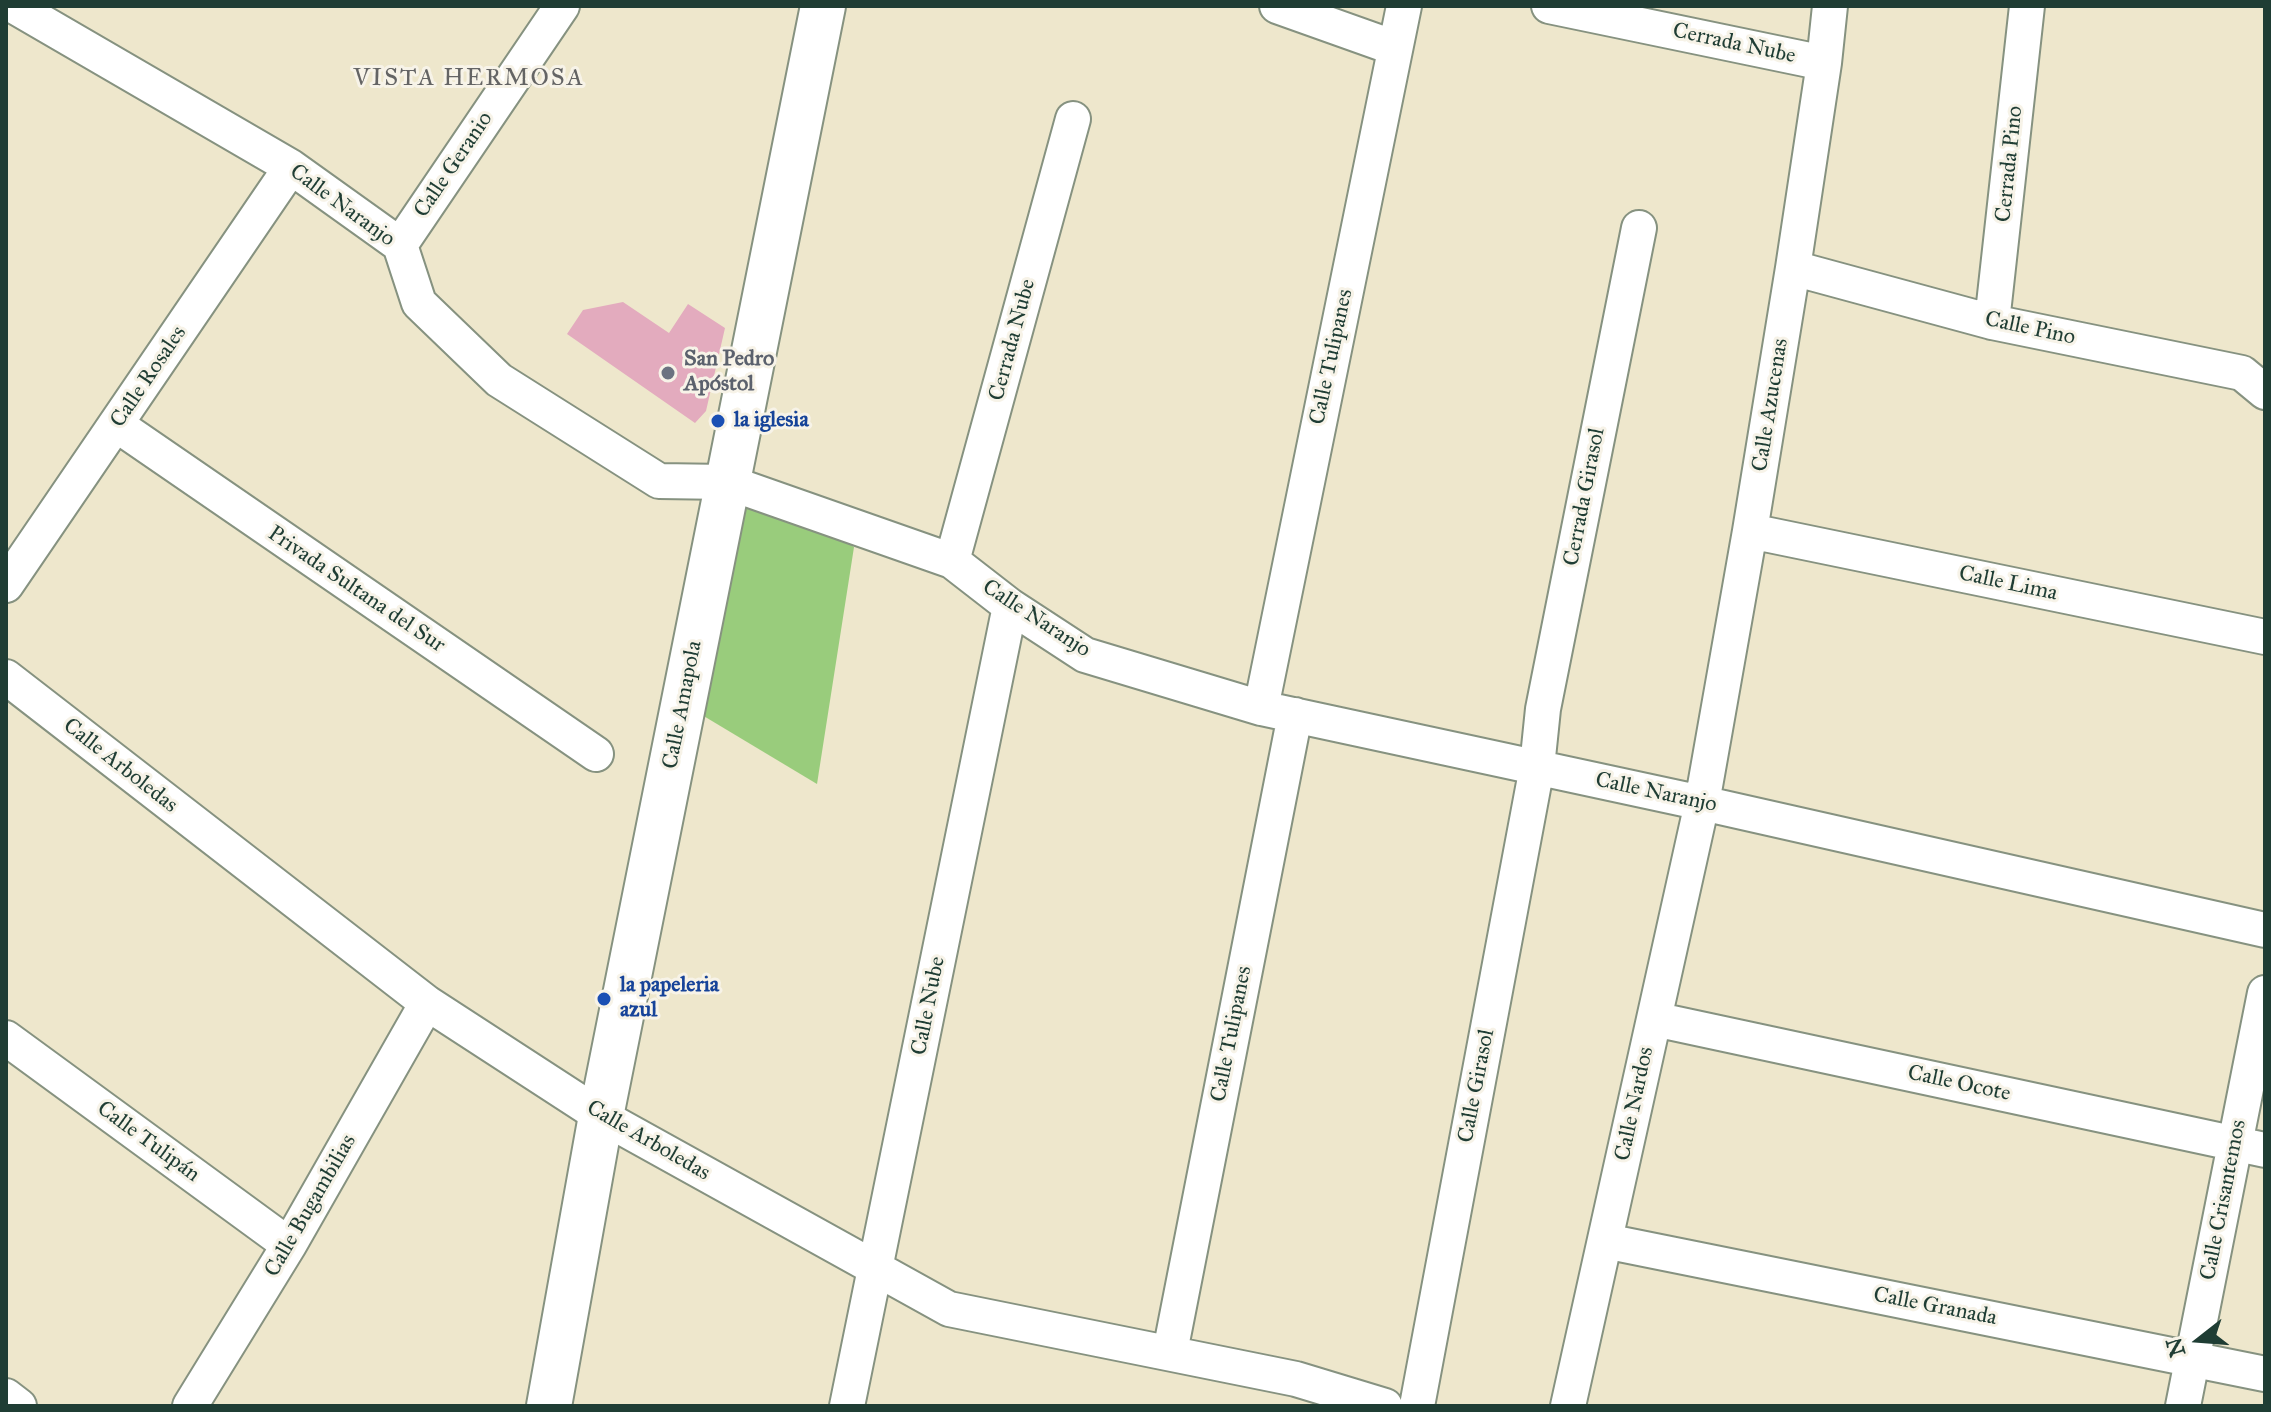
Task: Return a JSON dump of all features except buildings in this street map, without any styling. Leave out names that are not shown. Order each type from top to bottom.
[{"type":"street","name":"Calle Naranjo","points":[[14,6],[291,167],[400,245],[419,303],[499,380],[659,481],[727,482],[952,561],[1010,606],[1085,655],[1261,708],[1702,803],[2265,930]]},
{"type":"street","name":"Calle Geranio","points":[[400,245],[562,6]]},
{"type":"street","name":"Calle Amapola","points":[[549,1406],[601,1116],[823,6]]},
{"type":"street","points":[[1277,6],[1395,48]]},
{"type":"street","name":"Calle Tulipanes","points":[[1261,708],[1404,6]]},
{"type":"street","name":"Cerrada Nube","points":[[1549,6],[1824,63]]},
{"type":"street","name":"Calle Azucenas","points":[[1702,803],[1793,268],[1830,6]]},
{"type":"street","name":"Cerrada Pino","points":[[1992,322],[2027,6]]},
{"type":"street","name":"Cerrada Nube","points":[[952,561],[1073,119]]},
{"type":"street","name":"Calle Rosales","points":[[6,585],[291,167]]},
{"type":"street","name":"Cerrada Girasol","points":[[1537,767],[1543,709],[1639,228]]},
{"type":"street","name":"Calle Pino","points":[[1793,268],[1992,322],[2242,373],[2265,392]]},
{"type":"street","name":"Privada Sultana del Sur","points":[[117,425],[596,754]]},
{"type":"street","name":"Calle Lima","points":[[1750,531],[2265,637]]},
{"type":"street","name":"Calle Nube","points":[[847,1406],[1010,606]]},
{"type":"street","name":"Calle Arboledas","points":[[6,677],[427,1003],[601,1116],[949,1309],[1296,1379],[1385,1406]]},
{"type":"street","name":"Calle Tulipanes","points":[[1170,1352],[1295,715]]},
{"type":"street","name":"Calle Girasol","points":[[1417,1406],[1537,767]]},
{"type":"street","name":"Calle Nardos","points":[[1568,1406],[1702,803]]},
{"type":"street","name":"Calle Crisantemos","points":[[2183,1406],[2250,1146],[2265,993]]},
{"type":"street","name":"Calle Bugambilias","points":[[190,1406],[289,1245],[427,1003]]},
{"type":"street","name":"Calle Ocote","points":[[1654,1019],[2250,1146]]},
{"type":"street","name":"Calle Tulipán","points":[[6,1038],[289,1245]]},
{"type":"street","name":"Calle Granada","points":[[1605,1241],[2265,1374]]},
{"type":"street","points":[[6,1396],[19,1406]]},
{"type":"green space","points":[[735,470],[854,547],[817,784],[687,706]]},
{"type":"place","name":"San Pedro Apóstol","points":[[668,373]]},
{"type":"place","name":"la iglesia","points":[[718,421]]},
{"type":"place","name":"la papeleria azul","points":[[604,999]]},
{"type":"district","name":"VISTA HERMOSA","points":[[469,79]]}]
